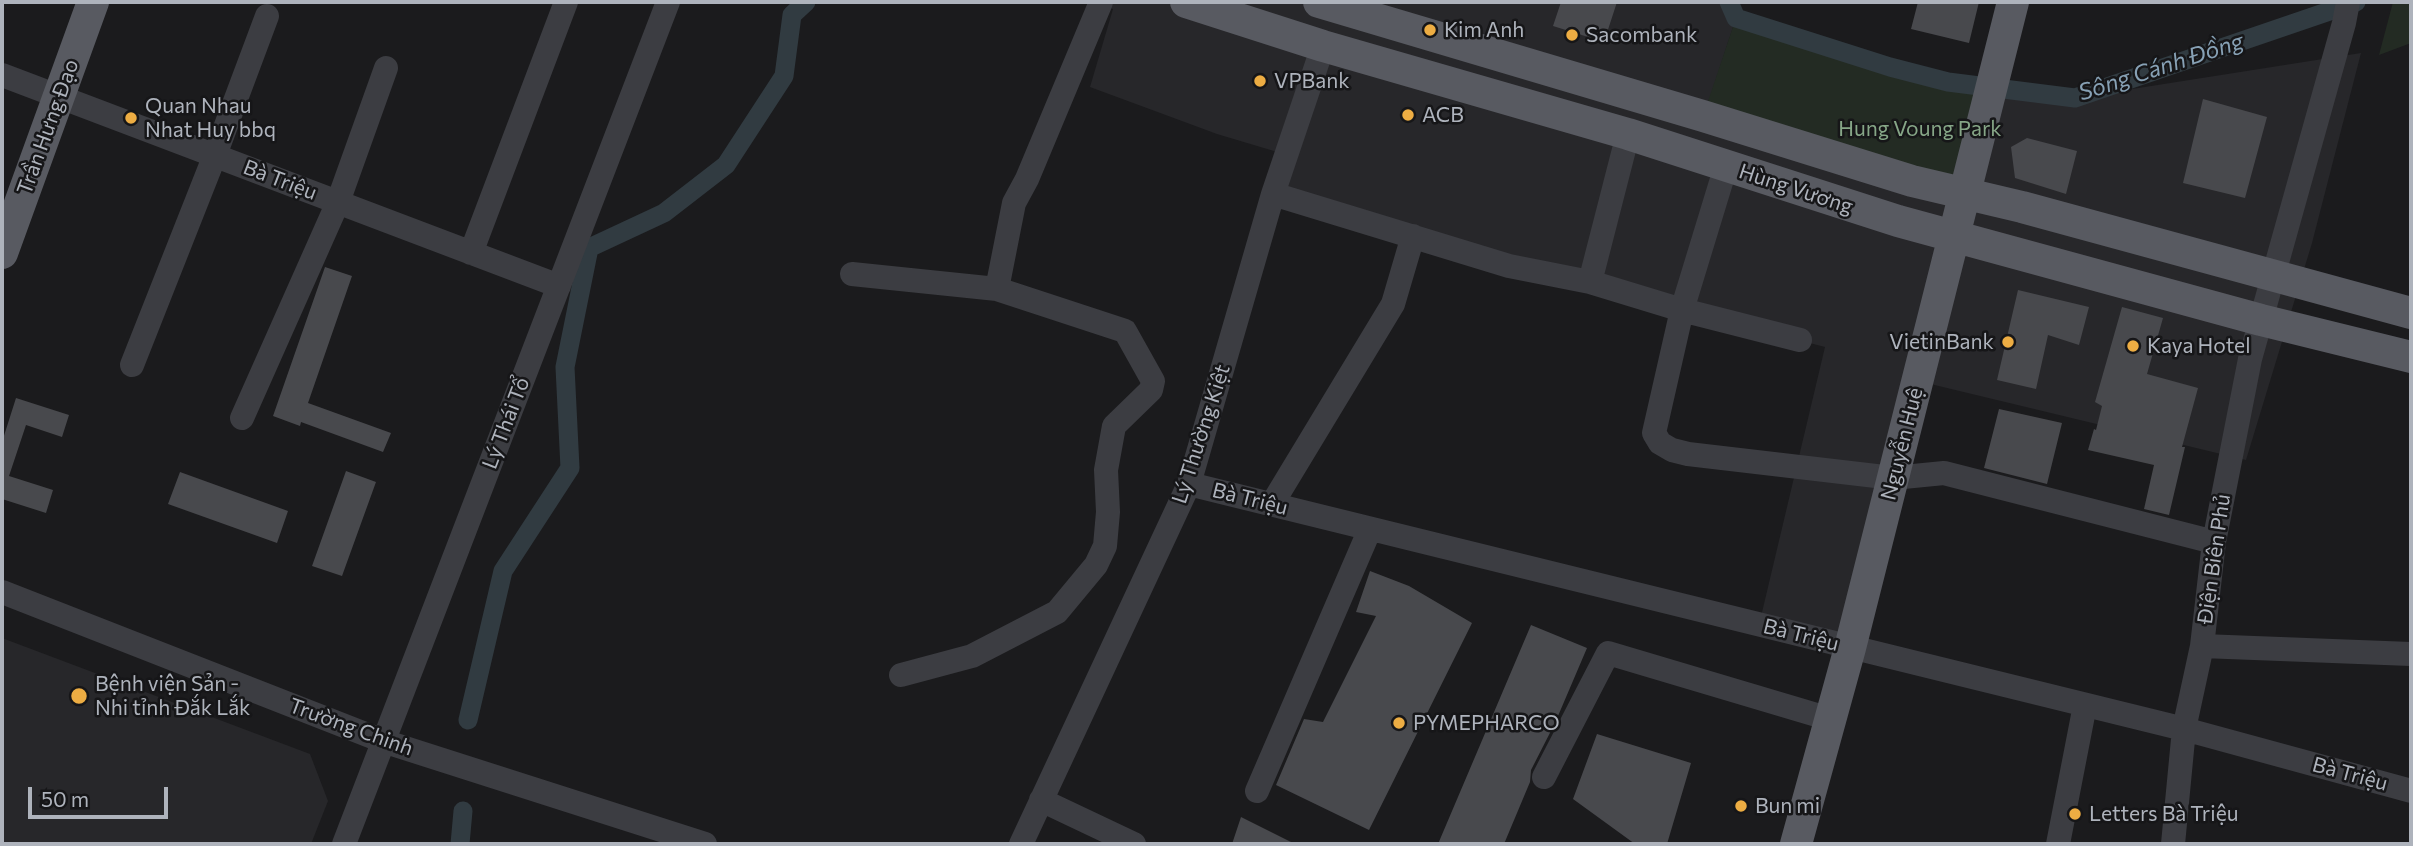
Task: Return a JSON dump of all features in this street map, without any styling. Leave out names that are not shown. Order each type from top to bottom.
[{"type":"main road","name":"Trần Hưng Đạo","points":[[2,253],[93,2]]},
{"type":"main road","name":"Hùng Vương","points":[[1186,2],[1323,46],[1628,134],[1898,221],[2261,320],[2411,357]]},
{"type":"main road","name":"Nguyễn Huệ","points":[[1796,844],[1850,648],[2013,2]]},
{"type":"main road","name":"Hùng Vương","points":[[1332,4],[1912,181],[1964,192],[2411,313]]},
{"type":"main road","points":[[1323,46],[1332,4]]},
{"type":"main road","points":[[1628,134],[1640,98]]},
{"type":"street","points":[[471,253],[566,2]]},
{"type":"street","name":"Lý Thái Tổ","points":[[344,844],[668,2]]},
{"type":"street","points":[[997,289],[1014,202],[1027,179],[1101,2]]},
{"type":"street","name":"Điện Biên Phủ","points":[[2174,844],[2183,729],[2202,646],[2214,542],[2250,359],[2346,12]]},
{"type":"street","points":[[132,365],[267,16]]},
{"type":"street","name":"Lý Thường Kiệt","points":[[1021,844],[1189,484],[1273,194],[1323,46]]},
{"type":"street","points":[[242,418],[338,202],[386,68]]},
{"type":"street","name":"Bà Triệu","points":[[2,75],[559,286]]},
{"type":"street","points":[[1590,282],[1628,134]]},
{"type":"street","points":[[1726,166],[1682,310],[1654,433],[1660,443],[1672,450],[1688,454],[1893,478],[1944,473],[2214,542]]},
{"type":"street","points":[[1273,194],[1509,266],[1590,282],[1682,310],[1800,340]]},
{"type":"street","points":[[1272,504],[1393,304],[1413,236]]},
{"type":"street","points":[[852,274],[997,289],[1125,331],[1153,382],[1151,390],[1114,426],[1106,470],[1108,512],[1105,546],[1096,565],[1057,612],[972,656],[901,675]]},
{"type":"street","name":"Bà Triệu","points":[[1189,484],[2183,729],[2411,791]]},
{"type":"street","points":[[1256,791],[1370,529]]},
{"type":"street","name":"Trường Chinh","points":[[2,592],[383,741],[705,844]]},
{"type":"street","points":[[2202,646],[2411,654]]},
{"type":"street","points":[[1544,777],[1608,653],[1830,719]]},
{"type":"street","points":[[2058,844],[2085,705]]},
{"type":"street","points":[[1041,800],[1134,844]]},
{"type":"shaded area","points":[[1093,2],[1729,2],[1736,18],[1704,116],[1991,85],[2075,98],[2361,53],[2312,243],[2246,460],[1918,381],[1850,648],[1759,625],[1825,347],[1389,234],[1282,209],[1294,157],[1217,134],[1090,87],[1113,9]]},
{"type":"shaded area","name":"Bệnh viện Sản - Nhi tỉnh Đắk Lắk","points":[[2,638],[310,754],[328,801],[311,844],[2,844]]},
{"type":"green space","points":[[2393,2],[2411,2],[2411,43],[2379,55]]},
{"type":"green space","name":"Hung Voung Park","points":[[1736,18],[1890,67],[1948,82],[1991,85],[1964,193],[1703,116]]},
{"type":"building","points":[[1561,2],[1617,2],[1604,42],[1553,26]]},
{"type":"building","points":[[1918,2],[1979,2],[1969,43],[1911,29]]},
{"type":"building","points":[[2203,99],[2267,117],[2245,198],[2183,183]]},
{"type":"building","points":[[2027,138],[2077,151],[2066,194],[2015,178],[2011,147]]},
{"type":"building","points":[[325,267],[352,276],[308,403],[391,433],[383,452],[301,422],[300,426],[273,416]]},
{"type":"building","points":[[2018,290],[2089,307],[2079,345],[2048,335],[2036,389],[1997,380]]},
{"type":"building","points":[[2122,307],[2163,318],[2147,374],[2198,388],[2182,447],[2185,447],[2169,515],[2144,509],[2154,465],[2088,450],[2102,406],[2095,402]]},
{"type":"building","points":[[16,398],[69,415],[62,437],[26,425],[9,476],[53,490],[46,513],[2,499],[2,442]]},
{"type":"building","points":[[1999,409],[2062,423],[2047,484],[1984,468]]},
{"type":"building","points":[[346,471],[376,482],[342,576],[312,566]]},
{"type":"building","points":[[180,472],[288,511],[277,543],[168,504]]},
{"type":"building","points":[[1370,571],[1409,586],[1472,623],[1369,830],[1276,785],[1304,719],[1323,722],[1376,616],[1356,612]]},
{"type":"building","points":[[1531,625],[1587,648],[1555,723],[1531,770],[1530,782],[1504,844],[1438,844]]},
{"type":"building","points":[[1597,734],[1691,763],[1667,844],[1635,844],[1573,799]]},
{"type":"building","points":[[1241,817],[1295,844],[1232,844]]},
{"type":"waterway","name":"Sông Cánh Đồng","points":[[468,720],[503,571],[570,468],[565,367],[589,248],[664,213],[726,165],[784,76],[792,15],[806,2]]},
{"type":"waterway","name":"Sông Cánh Đồng","points":[[1729,2],[1736,18],[1890,67],[1948,82],[2075,98],[2356,2]]},
{"type":"waterway","name":"Sông Cánh Đồng","points":[[460,844],[463,811]]},
{"type":"place","name":"Kim Anh","points":[[1430,30]]},
{"type":"place","name":"Sacombank","points":[[1572,35]]},
{"type":"place","name":"VPBank","points":[[1260,81]]},
{"type":"place","name":"ACB","points":[[1408,115]]},
{"type":"place","name":"Quan Nhau Nhat Huy bbq","points":[[131,118]]},
{"type":"place","name":"VietinBank","points":[[2008,342]]},
{"type":"place","name":"Kaya Hotel","points":[[2133,346]]},
{"type":"place","name":"Bệnh viện Sản - Nhi tỉnh Đắk Lắk","points":[[79,696]]},
{"type":"place","name":"PYMEPHARCO","points":[[1399,723]]},
{"type":"place","name":"Bun mi","points":[[1741,806]]},
{"type":"place","name":"Letters Bà Triệu","points":[[2075,814]]}]
